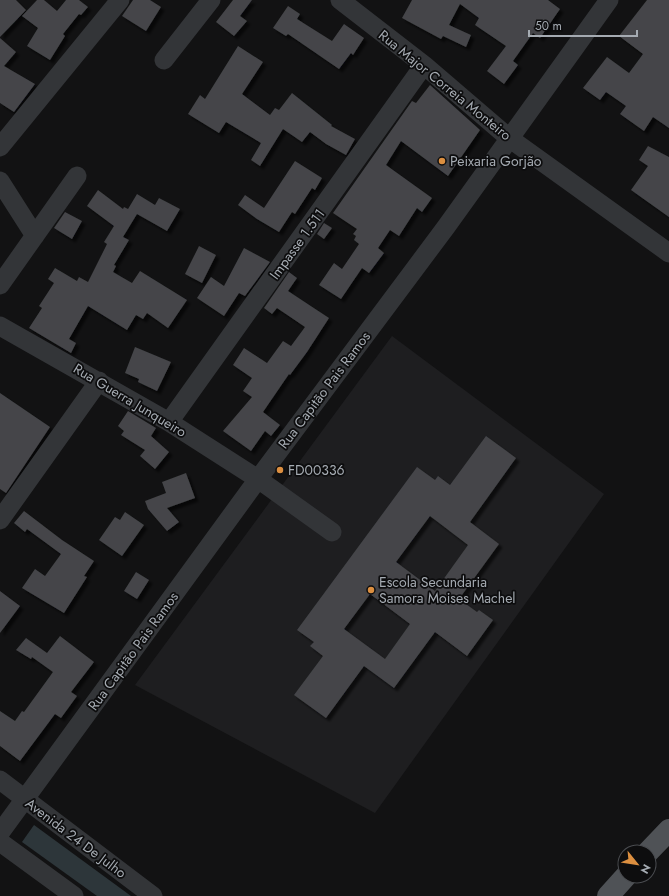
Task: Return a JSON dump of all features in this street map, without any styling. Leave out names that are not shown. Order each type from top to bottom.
[{"type":"main road","points":[[656,844],[669,830]]},
{"type":"main road","points":[[608,896],[619,884]]},
{"type":"street","points":[[0,147],[120,0]]},
{"type":"street","points":[[164,60],[211,0]]},
{"type":"street","name":"Rua Major Correia Monteiro","points":[[340,0],[424,65],[509,138],[669,253]]},
{"type":"street","name":"Rua Capitão Pais Ramos","points":[[0,833],[24,798],[258,479],[446,227],[610,0]]},
{"type":"street","name":"Impasse 1.511","points":[[169,422],[424,65]]},
{"type":"street","points":[[0,285],[77,176]]},
{"type":"street","points":[[0,181],[35,236]]},
{"type":"street","name":"Rua Guerra Junqueiro","points":[[0,326],[169,422],[258,479],[332,532]]},
{"type":"street","points":[[0,520],[99,381]]},
{"type":"street","name":"Avenida 24 De Julho","points":[[0,780],[153,896]]},
{"type":"street","points":[[0,842],[74,896]]},
{"type":"shaded area","name":"Escola Secundaria Samora Moises Machel","points":[[392,336],[604,494],[375,813],[135,685]]},
{"type":"shaded area","points":[[34,825],[131,896],[97,896],[22,842]]},
{"type":"building","points":[[0,0],[16,0],[26,10],[0,37]]},
{"type":"building","points":[[37,0],[44,0],[57,11],[66,0],[79,0],[88,7],[81,15],[79,14],[63,34],[65,36],[50,60],[27,46],[38,28],[22,16]]},
{"type":"building","points":[[133,0],[150,0],[161,7],[146,31],[122,16]]},
{"type":"building","points":[[233,0],[252,0],[240,16],[247,21],[234,36],[216,22]]},
{"type":"building","points":[[412,0],[548,0],[560,9],[540,38],[533,33],[513,61],[518,65],[504,84],[487,71],[506,46],[475,25],[479,18],[460,4],[449,25],[471,35],[466,47],[443,36],[441,39],[402,18]]},
{"type":"building","points":[[647,0],[669,0],[669,128],[653,117],[644,131],[620,114],[626,106],[606,92],[600,100],[583,88],[607,57],[629,73],[643,54],[619,36]]},
{"type":"building","points":[[288,6],[300,14],[297,19],[332,41],[344,24],[364,38],[353,55],[351,53],[339,69],[288,34],[286,36],[273,28]]},
{"type":"building","points":[[0,38],[16,52],[4,66],[35,84],[14,112],[0,103]]},
{"type":"building","points":[[238,46],[263,62],[242,94],[270,115],[275,108],[279,110],[292,93],[332,125],[331,126],[355,139],[346,155],[326,144],[310,132],[302,142],[283,129],[260,166],[251,160],[261,143],[226,122],[219,133],[188,114],[200,95],[205,99]]},
{"type":"building","points":[[430,85],[480,130],[448,176],[401,141],[386,165],[432,198],[422,212],[417,208],[399,236],[390,230],[378,248],[384,253],[369,273],[362,268],[341,299],[319,285],[334,263],[342,269],[359,244],[354,240],[356,236],[353,234],[357,229],[333,213],[412,101],[416,103]]},
{"type":"building","points":[[648,146],[669,157],[669,217],[631,190],[648,166],[639,160]]},
{"type":"building","points":[[295,161],[322,178],[315,190],[312,188],[295,214],[292,212],[279,232],[257,219],[238,205],[245,195],[264,208]]},
{"type":"building","points":[[98,190],[123,209],[124,207],[128,209],[137,194],[155,205],[159,198],[180,209],[167,231],[137,214],[123,237],[129,240],[114,265],[116,266],[113,272],[132,283],[140,271],[187,300],[168,328],[147,313],[143,319],[136,315],[127,330],[88,306],[69,339],[76,343],[71,353],[29,328],[42,308],[39,306],[54,283],[48,279],[55,268],[77,281],[79,277],[88,282],[107,244],[104,242],[114,226],[87,206]]},
{"type":"building","points":[[65,212],[82,221],[72,239],[54,228]]},
{"type":"building","points":[[324,223],[332,228],[324,239],[317,234]]},
{"type":"building","points":[[199,246],[216,255],[202,283],[185,274]]},
{"type":"building","points":[[244,248],[270,262],[245,296],[239,293],[224,316],[197,298],[211,277],[224,286]]},
{"type":"building","points":[[289,272],[297,278],[288,291],[329,318],[307,352],[290,375],[289,374],[263,412],[280,425],[271,436],[265,431],[251,451],[223,431],[252,397],[243,391],[252,378],[233,365],[244,348],[267,363],[283,341],[291,346],[305,327],[277,308],[272,314],[264,308]]},
{"type":"building","points":[[135,347],[171,362],[157,391],[138,382],[139,379],[125,373]]},
{"type":"building","points":[[0,393],[50,427],[6,493],[0,489]]},
{"type":"building","points":[[128,411],[156,428],[151,436],[169,452],[155,469],[140,456],[145,450],[121,435],[124,431],[118,426]]},
{"type":"building","points":[[486,436],[516,458],[470,522],[499,544],[459,599],[477,612],[479,610],[493,620],[467,656],[435,632],[394,688],[364,666],[326,718],[294,695],[323,656],[310,646],[314,642],[297,630],[417,467],[435,480],[438,476],[450,485]],"holes":[[[430,516],[468,545],[435,591],[396,562]],[[370,594],[410,624],[385,659],[344,629]]]},
{"type":"building","points":[[186,473],[195,498],[167,508],[179,522],[167,531],[148,509],[145,501],[166,493],[162,482]]},
{"type":"building","points":[[24,511],[62,540],[94,561],[84,576],[87,577],[64,613],[22,588],[35,569],[45,576],[61,554],[27,529],[25,532],[14,523]]},
{"type":"building","points":[[125,512],[144,525],[122,556],[99,540],[115,517],[120,520]]},
{"type":"building","points":[[136,572],[149,580],[137,599],[124,591]]},
{"type":"building","points":[[0,591],[20,606],[0,633]]},
{"type":"building","points":[[60,636],[94,662],[71,692],[77,696],[61,718],[55,714],[20,761],[0,746],[0,711],[15,721],[22,711],[24,712],[53,672],[32,657],[31,659],[16,650],[26,638],[47,653]]},
{"type":"place","name":"Peixaria Gorjão","points":[[442,161]]},
{"type":"place","name":"FD00336","points":[[280,470]]},
{"type":"place","name":"Escola Secundaria Samora Moises Machel","points":[[371,590]]}]
